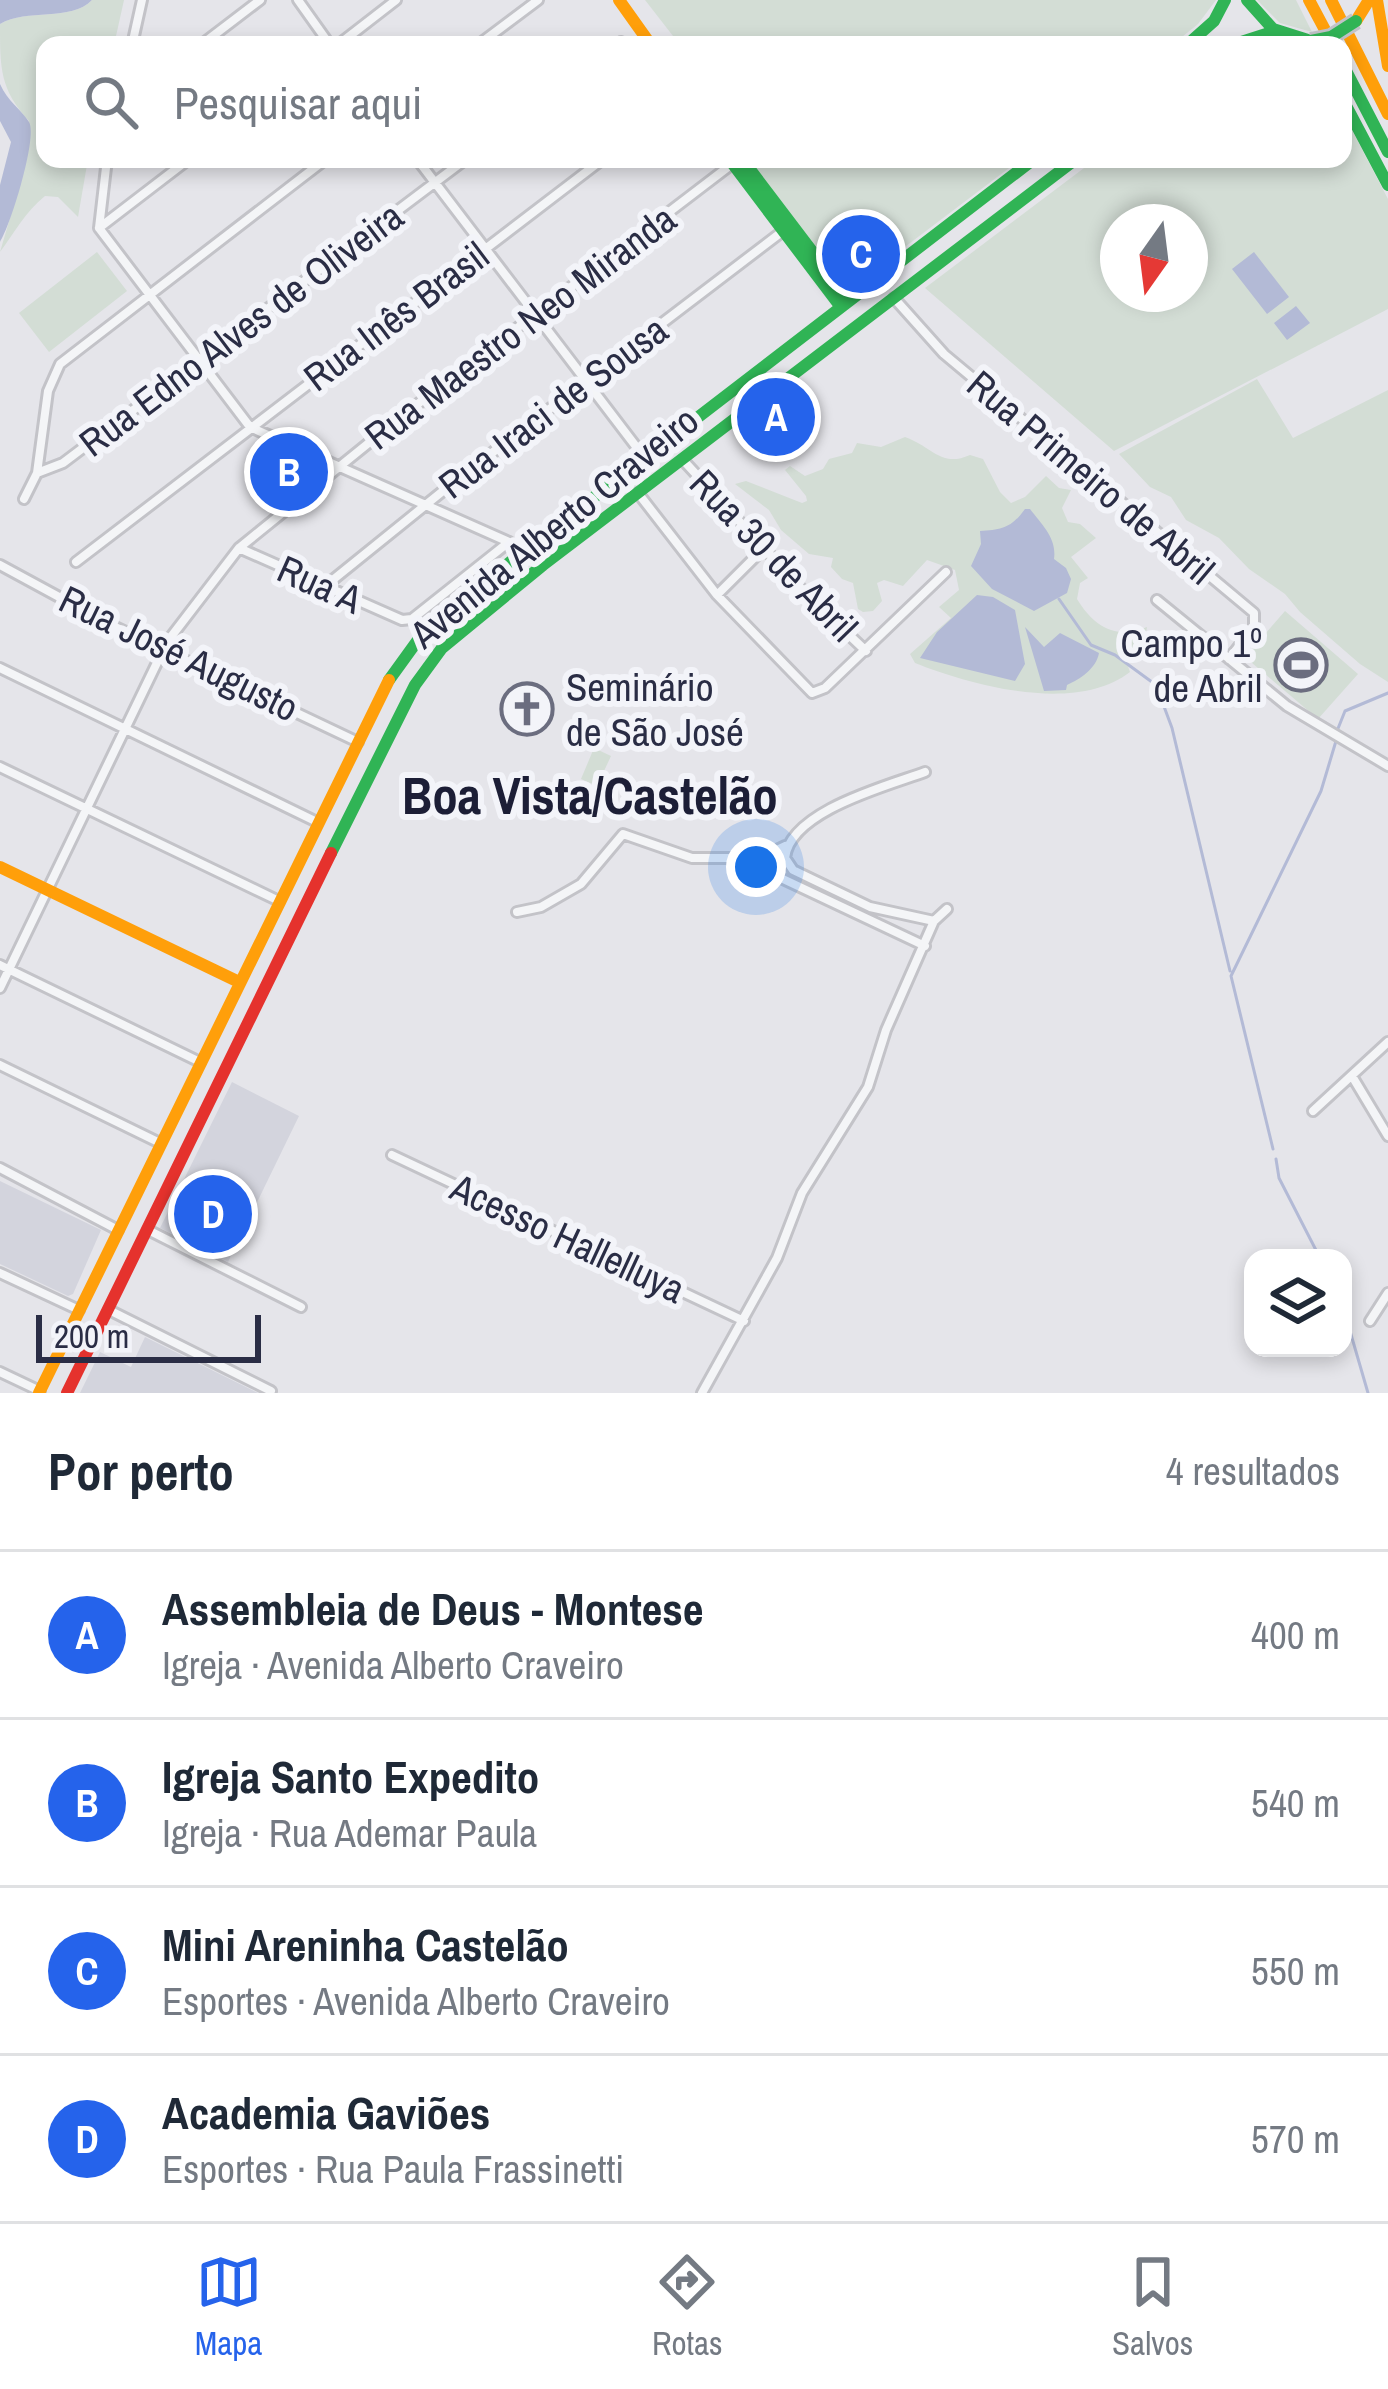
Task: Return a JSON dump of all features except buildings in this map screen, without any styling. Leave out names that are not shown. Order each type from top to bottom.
[{"type":"main road","points":[[619,0],[645,36]]},
{"type":"main road","points":[[1197,36],[1214,21],[1225,0]]},
{"type":"main road","points":[[1247,0],[1256,15],[1287,36]]},
{"type":"main road","points":[[1309,0],[1328,36]]},
{"type":"main road","points":[[1331,0],[1349,36]]},
{"type":"main road","points":[[1333,36],[1356,21],[1373,0]]},
{"type":"main road","points":[[1373,0],[1388,66]]},
{"type":"main road","points":[[1268,36],[1280,33]]},
{"type":"main road","points":[[1352,42],[1388,114]]},
{"type":"main road","points":[[1352,82],[1388,152]]},
{"type":"main road","points":[[1352,117],[1388,184]]},
{"type":"main road","points":[[740,168],[844,303]]},
{"type":"main road","points":[[740,168],[783,231],[844,303]]},
{"type":"main road","name":"Avenida Alberto Craveiro","points":[[39,1392],[385,686],[411,646],[520,554],[1022,168]]},
{"type":"main road","name":"Avenida Alberto Craveiro","points":[[67,1393],[415,685],[442,648],[1064,168]]},
{"type":"main road","points":[[520,554],[534,573]]},
{"type":"main road","points":[[0,867],[239,982]]},
{"type":"main road","points":[[118,1230],[138,1247]]},
{"type":"street","points":[[134,36],[142,0]]},
{"type":"street","points":[[213,36],[260,0]]},
{"type":"street","points":[[298,0],[327,36]]},
{"type":"street","points":[[346,36],[396,0]]},
{"type":"street","points":[[490,36],[538,0]]},
{"type":"street","points":[[105,168],[99,228],[250,427],[509,542],[520,554]]},
{"type":"street","points":[[99,228],[177,168]]},
{"type":"street","points":[[37,473],[55,370],[314,168]]},
{"type":"street","points":[[424,168],[645,459]]},
{"type":"street","name":"Rua Edno Alves de Oliveira","points":[[24,499],[37,473],[58,467],[454,168]]},
{"type":"street","name":"Rua Inês Brasil","points":[[76,562],[591,168]]},
{"type":"street","name":"Rua Maestro Neo Miranda","points":[[0,988],[4,967],[164,648],[239,548],[726,168]]},
{"type":"street","name":"Rua Iraci de Sousa","points":[[324,587],[783,231]]},
{"type":"street","name":"Rua Primeiro de Abril","points":[[892,297],[961,368],[1254,614],[1254,627],[1229,659]]},
{"type":"street","name":"Rua 30 de Abril","points":[[682,459],[866,651]]},
{"type":"street","points":[[638,493],[717,595],[808,689],[820,693],[946,572]]},
{"type":"street","name":"Rua A","points":[[239,548],[402,620],[412,619],[509,542]]},
{"type":"street","points":[[717,595],[764,548]]},
{"type":"street","name":"Rua José Augusto","points":[[0,565],[107,623],[358,742]]},
{"type":"street","points":[[1156,600],[1288,706],[1388,766]]},
{"type":"street","points":[[0,668],[318,823]]},
{"type":"street","points":[[0,767],[279,902]]},
{"type":"street","points":[[764,866],[768,854],[788,845],[832,807],[925,772]]},
{"type":"street","points":[[517,912],[538,908],[581,884],[623,834],[692,858],[732,858],[764,866],[781,879],[925,946]]},
{"type":"street","points":[[788,845],[785,858],[793,870],[870,908],[934,921]]},
{"type":"street","points":[[701,1393],[777,1258],[802,1193],[868,1087],[886,1030],[934,921],[946,909]]},
{"type":"street","points":[[4,967],[200,1062]]},
{"type":"street","points":[[1313,1111],[1388,1042]]},
{"type":"street","points":[[0,1065],[160,1143]]},
{"type":"street","points":[[1351,1076],[1388,1136]]},
{"type":"street","name":"Acesso Hallelluya","points":[[392,1155],[744,1321]]},
{"type":"street","points":[[0,1168],[118,1230]]},
{"type":"street","points":[[147,1230],[301,1307]]},
{"type":"street","points":[[0,1273],[79,1310]]},
{"type":"street","points":[[1370,1321],[1388,1293]]},
{"type":"street","points":[[107,1310],[271,1391]]},
{"type":"street","points":[[0,1372],[39,1392]]},
{"type":"shaded area","points":[[92,0],[124,0],[116,36],[36,36],[36,168],[86,168],[78,217],[58,197],[45,196],[0,252],[20,184],[29,121],[12,99],[4,77],[0,24],[83,7]]},
{"type":"shaded area","points":[[645,0],[1216,0],[1183,36],[673,36]]},
{"type":"shaded area","points":[[1257,0],[1296,0],[1312,32],[1280,23]]},
{"type":"shaded area","points":[[1352,130],[1388,199],[1388,309],[1114,451],[925,288],[1084,168],[1352,168]]},
{"type":"shaded area","points":[[755,168],[1009,168],[848,290]]},
{"type":"shaded area","points":[[97,252],[127,291],[49,352],[19,313]]},
{"type":"shaded area","points":[[1257,379],[1293,438],[1388,390],[1388,682],[1360,664],[1219,538],[1186,520],[1171,497],[1150,487],[1119,454]]},
{"type":"shaded area","points":[[905,437],[944,458],[970,455],[983,459],[1011,503],[1025,497],[1046,476],[1059,488],[1071,490],[1062,508],[1068,522],[1080,524],[1096,538],[1071,557],[1088,578],[1080,583],[1077,599],[1107,628],[1125,632],[1147,627],[1145,638],[1126,661],[1130,672],[1108,685],[1054,694],[994,687],[915,663],[910,654],[951,618],[939,607],[959,590],[955,570],[927,560],[903,586],[884,580],[877,583],[882,601],[873,611],[863,612],[858,609],[853,583],[831,567],[833,558],[809,554],[781,530],[769,510],[735,484],[746,481],[802,503],[806,496],[785,470],[790,466],[805,476],[823,469],[829,459],[852,453],[857,443],[881,447]]},
{"type":"shaded area","name":"Campo 1º de Abril","points":[[1285,611],[1358,674],[1318,719],[1245,657]]},
{"type":"shaded area","points":[[594,748],[611,756],[597,786],[581,779]]},
{"type":"shaded area","points":[[232,1082],[299,1116],[228,1262],[160,1228]]},
{"type":"shaded area","points":[[0,1181],[101,1230],[73,1294],[68,1296],[0,1264]]},
{"type":"shaded area","points":[[145,1337],[258,1393],[80,1393],[100,1352],[131,1367]]},
{"type":"water","points":[[0,0],[92,0],[73,11],[0,24]]},
{"type":"water","points":[[0,84],[31,131],[22,182],[0,242],[0,185],[11,142],[0,121]]},
{"type":"water","points":[[1254,252],[1289,297],[1267,314],[1232,269]]},
{"type":"water","points":[[1296,306],[1310,323],[1287,340],[1274,323]]},
{"type":"water","points":[[1025,509],[1048,532],[1054,559],[1071,579],[1067,593],[1034,611],[992,589],[971,566],[981,544],[980,531],[1006,526]]},
{"type":"water","points":[[977,595],[993,597],[1015,610],[1025,664],[1015,681],[920,658],[937,632]]},
{"type":"water","points":[[1025,627],[1044,647],[1060,633],[1099,653],[1095,664],[1066,690],[1044,691]]},
{"type":"waterway","points":[[1059,599],[1091,645],[1115,655],[1156,685],[1172,728],[1230,971]]},
{"type":"waterway","points":[[1337,731],[1345,711],[1388,693]]},
{"type":"waterway","points":[[1273,1149],[1231,976],[1321,791],[1336,741]]},
{"type":"waterway","points":[[1276,1159],[1279,1178],[1315,1249]]},
{"type":"waterway","points":[[1352,1338],[1368,1393]]},
{"type":"traffic: fast","points":[[1197,36],[1214,21],[1225,0]]},
{"type":"traffic: fast","points":[[1247,0],[1273,29],[1295,36]]},
{"type":"traffic: fast","points":[[1333,36],[1356,21]]},
{"type":"traffic: fast","points":[[1260,36],[1275,31]]},
{"type":"traffic: fast","points":[[1352,82],[1388,152]]},
{"type":"traffic: fast","points":[[1352,117],[1388,185]]},
{"type":"traffic: fast","points":[[736,168],[840,306]]},
{"type":"traffic: fast","points":[[749,168],[849,300]]},
{"type":"traffic: fast","points":[[389,680],[423,633],[520,554],[1022,168]]},
{"type":"traffic: fast","points":[[331,853],[415,685],[442,648],[543,565],[1064,168]]},
{"type":"traffic: slow","points":[[619,0],[645,36]]},
{"type":"traffic: slow","points":[[1309,0],[1328,36]]},
{"type":"traffic: slow","points":[[1331,0],[1349,36]]},
{"type":"traffic: slow","points":[[1356,21],[1369,0]]},
{"type":"traffic: slow","points":[[1377,0],[1388,66]]},
{"type":"traffic: slow","points":[[1352,42],[1388,114]]},
{"type":"traffic: slow","points":[[39,1393],[389,680]]},
{"type":"traffic: slow","points":[[0,867],[239,982]]},
{"type":"traffic: jam","points":[[67,1393],[331,853]]},
{"type":"place","name":"Mini Areninha Castelão","points":[[861,254]]},
{"type":"place","name":"Assembleia de Deus - Montese","points":[[776,417]]},
{"type":"place","name":"Igreja Santo Expedito","points":[[289,472]]},
{"type":"place","name":"Campo 1º de Abril","points":[[1301,665]]},
{"type":"place","name":"Seminário de São José","points":[[527,709]]},
{"type":"place","name":"Academia Gaviões","points":[[213,1214]]},
{"type":"district","name":"Boa Vista/Castelão","points":[[590,796]]}]
